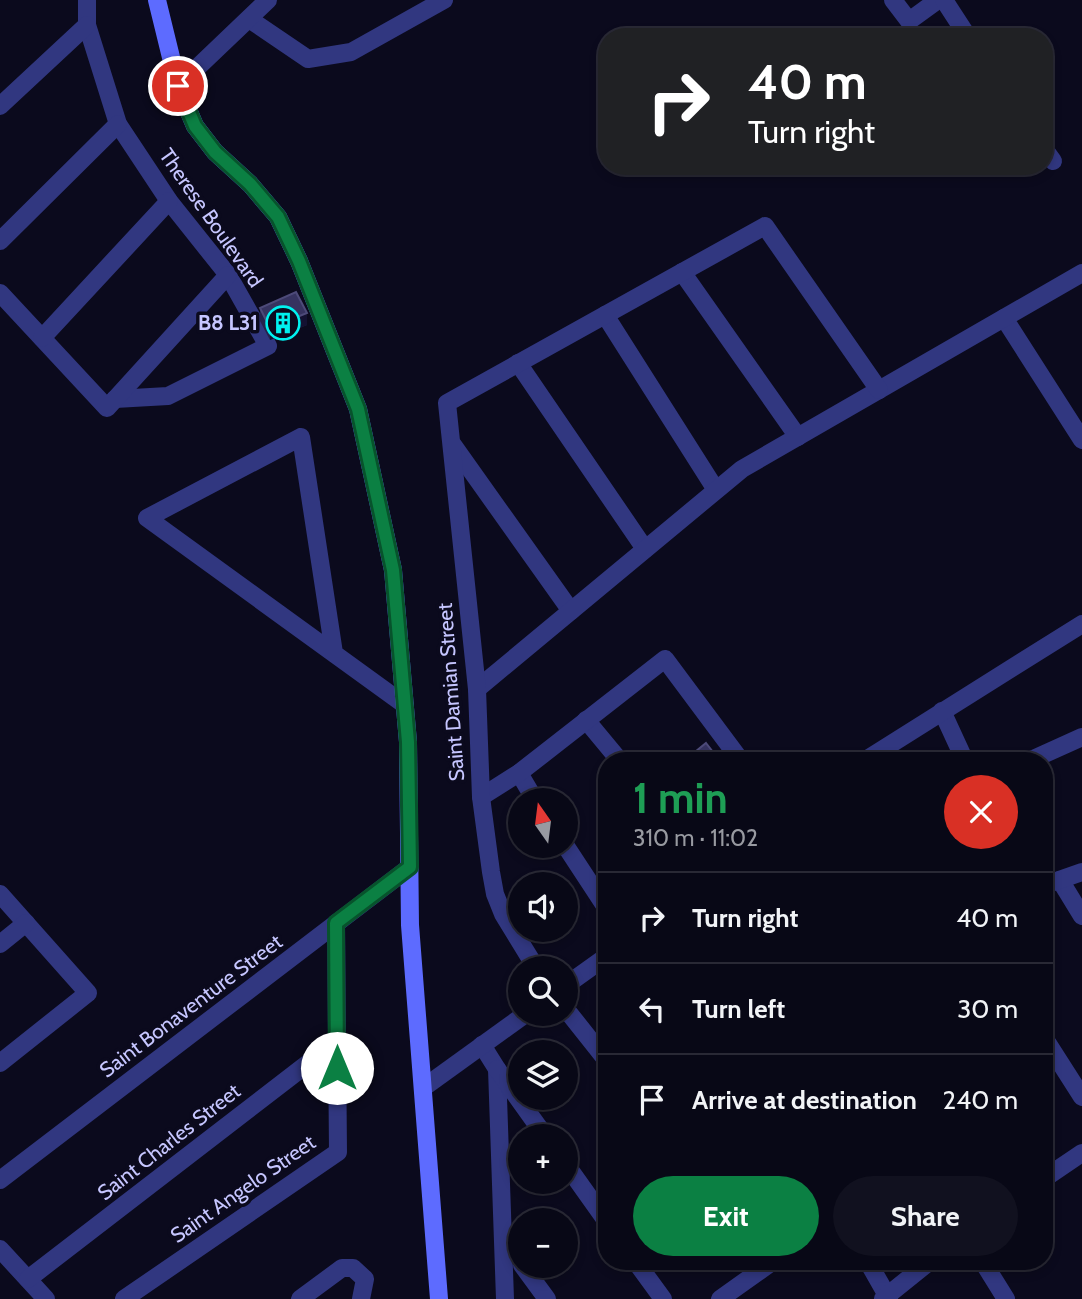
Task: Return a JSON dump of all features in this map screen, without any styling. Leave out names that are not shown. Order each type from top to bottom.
[{"type":"street","name":"Therese Boulevard","points":[[87,0],[87,25],[118,124],[169,201],[228,275],[268,346],[168,396],[116,399]]},
{"type":"street","points":[[156,0],[178,86],[195,126],[215,152],[250,184],[278,217],[299,261],[358,409],[393,570],[408,742],[410,926],[439,1299]]},
{"type":"street","points":[[178,86],[268,0]]},
{"type":"street","points":[[249,19],[309,59],[351,52],[444,0]]},
{"type":"street","points":[[893,0],[909,21],[938,0]]},
{"type":"street","points":[[944,0],[962,28]]},
{"type":"street","points":[[0,106],[87,25]]},
{"type":"street","points":[[0,241],[118,124]]},
{"type":"street","points":[[42,338],[169,201]]},
{"type":"street","points":[[645,549],[518,363],[765,226],[879,390]]},
{"type":"street","points":[[682,272],[798,437]]},
{"type":"street","points":[[0,293],[107,408],[228,275]]},
{"type":"street","points":[[477,689],[742,469],[1081,276]]},
{"type":"street","points":[[606,315],[716,490]]},
{"type":"street","points":[[1004,318],[1082,440]]},
{"type":"street","name":"Saint Damian Street","points":[[518,363],[447,403],[477,689],[481,797],[495,894],[503,914],[529,956]]},
{"type":"street","points":[[334,653],[301,437],[147,518],[405,705]]},
{"type":"street","points":[[451,442],[571,611]]},
{"type":"street","points":[[878,752],[1082,624]]},
{"type":"street","points":[[481,797],[519,773],[665,659],[734,752]]},
{"type":"street","points":[[942,711],[961,752]]},
{"type":"street","points":[[586,720],[613,752]]},
{"type":"street","points":[[1049,752],[1082,737]]},
{"type":"street","points":[[519,773],[528,788]]},
{"type":"street","points":[[574,858],[598,895]]},
{"type":"street","name":"Saint Bonaventure Street","points":[[0,1180],[410,867]]},
{"type":"street","points":[[1082,872],[1053,882],[1082,916]]},
{"type":"street","points":[[0,894],[88,993],[0,1063]]},
{"type":"street","points":[[0,944],[26,923]]},
{"type":"street","name":"Saint Angelo Street","points":[[124,1299],[338,1152],[336,923]]},
{"type":"street","points":[[578,977],[598,962]]},
{"type":"street","points":[[578,1024],[598,1050]]},
{"type":"street","points":[[422,1088],[509,1026]]},
{"type":"street","name":"Saint Charles Street","points":[[28,1279],[337,1041]]},
{"type":"street","points":[[482,1045],[536,1124]]},
{"type":"street","points":[[1053,1052],[1082,1097]]},
{"type":"street","points":[[497,1069],[505,1299]]},
{"type":"street","points":[[1053,1173],[1082,1153]]},
{"type":"street","points":[[578,1181],[598,1209]]},
{"type":"street","points":[[504,1240],[508,1246]]},
{"type":"street","points":[[0,1249],[46,1299]]},
{"type":"street","points":[[300,1299],[342,1268],[354,1268],[365,1279],[361,1299]]},
{"type":"street","points":[[642,1270],[663,1299]]},
{"type":"street","points":[[720,1299],[759,1270]]},
{"type":"street","points":[[872,1270],[886,1298],[919,1270]]},
{"type":"street","points":[[988,1270],[1006,1299]]},
{"type":"street","points":[[531,1278],[547,1299]]},
{"type":"building","points":[[296,292],[307,313],[270,328],[260,308]]},
{"type":"building","points":[[706,743],[713,752],[695,752]]},
{"type":"place","name":"B8 L31","points":[[283,323]]},
{"type":"route","points":[[178,86],[195,126],[215,152],[250,184],[278,217],[299,261],[358,409],[393,570],[408,742],[410,867],[336,923],[337,1068]]}]
